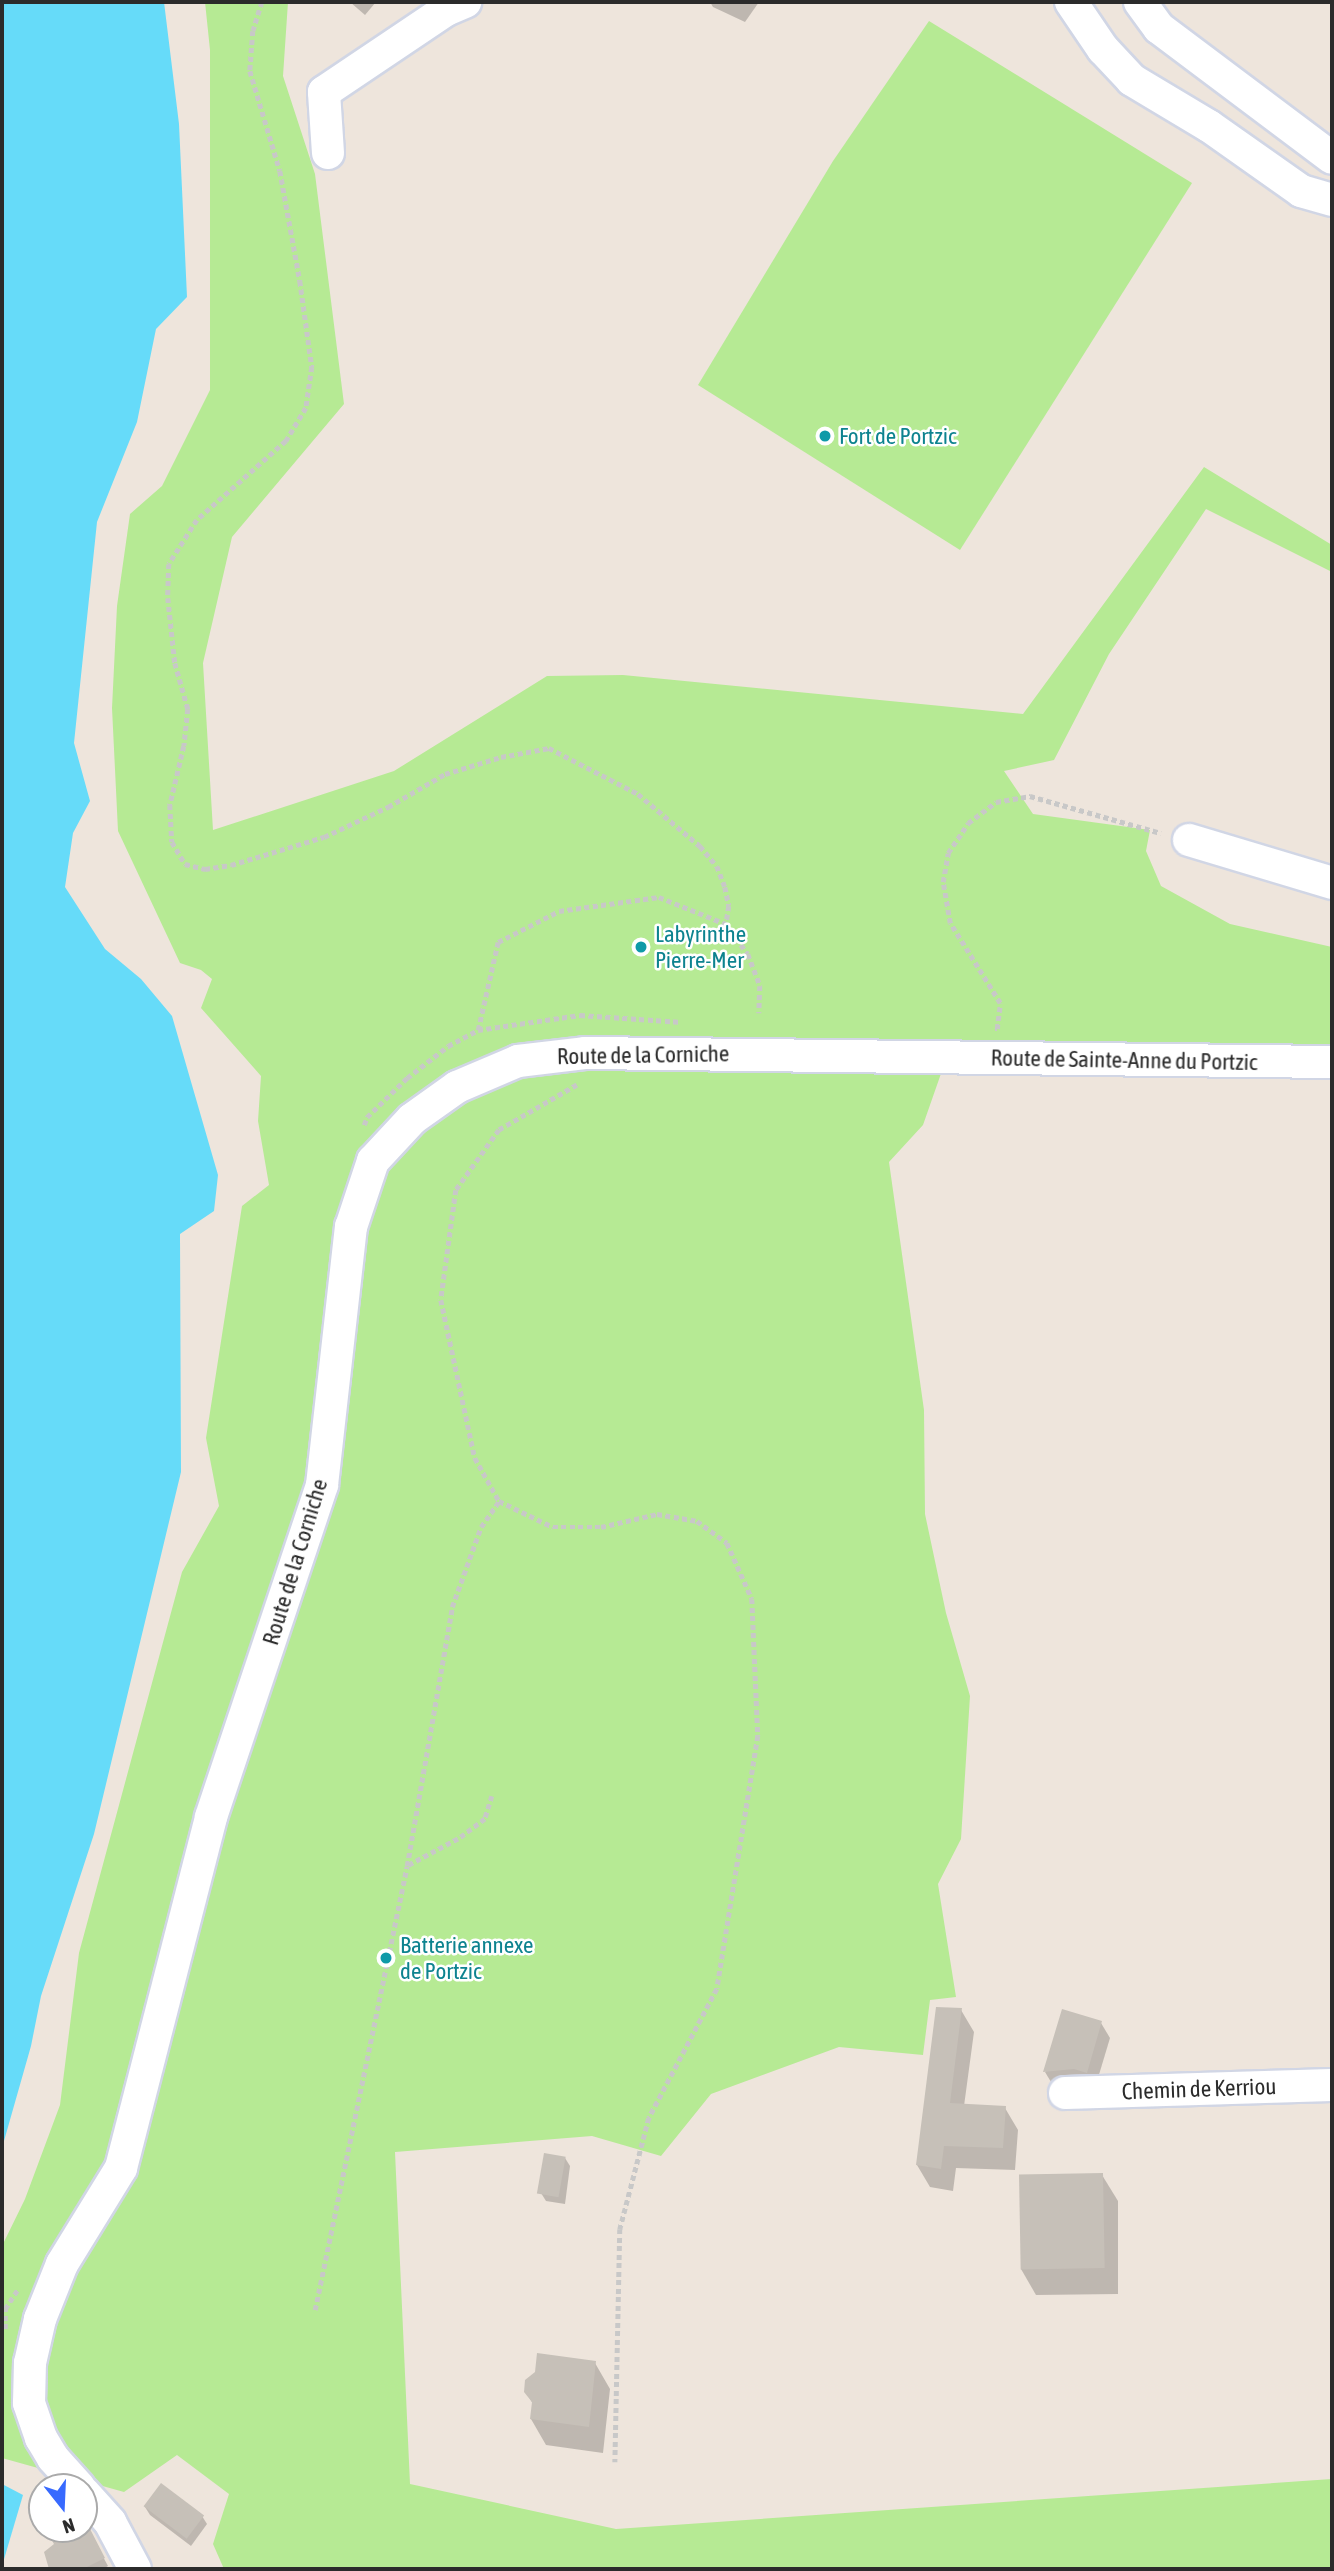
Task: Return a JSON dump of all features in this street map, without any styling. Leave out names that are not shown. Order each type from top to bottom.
[{"type":"street","points":[[328,153],[324,92],[446,10],[465,2]]},
{"type":"street","points":[[1071,2],[1103,49],[1132,80],[1209,126],[1301,191],[1332,200]]},
{"type":"street","points":[[1140,2],[1159,28],[1332,158]]},
{"type":"street","points":[[1189,840],[1332,883]]},
{"type":"street","name":"Route de la Corniche","points":[[66,2473],[41,2438],[29,2403],[30,2363],[40,2319],[62,2264],[121,2168],[211,1817],[322,1485],[351,1227],[373,1161],[412,1119],[457,1087],[518,1061],[585,1053],[635,1051],[916,1057]]},
{"type":"street","name":"Route de Sainte-Anne du Portzic","points":[[916,1057],[1332,1062]]},
{"type":"street","name":"Chemin de Kerriou","points":[[1065,2092],[1332,2085]]},
{"type":"street","points":[[98,2509],[110,2522],[135,2569]]},
{"type":"path","points":[[262,2],[253,31],[250,71],[280,171],[312,367],[306,408],[285,441],[197,520],[169,565],[168,598],[175,663],[188,709],[184,746],[170,805],[172,842],[185,864],[205,869],[231,865],[324,836],[388,807],[445,774],[501,757],[549,748],[638,794],[700,846],[717,866],[725,887],[729,906],[726,924]]},
{"type":"path","points":[[984,1028],[997,1029],[1000,1003],[950,923],[943,882],[948,853],[968,822],[996,802],[1030,796],[1189,840]]},
{"type":"path","points":[[478,1030],[498,942],[559,911],[659,897],[726,924],[748,954],[760,986],[759,1013]]},
{"type":"path","points":[[578,1084],[499,1130],[456,1190],[441,1300],[475,1458],[499,1502],[553,1527],[601,1527],[657,1514],[697,1521],[727,1543],[752,1599],[758,1736],[717,1989],[649,2119],[620,2229],[615,2462]]},
{"type":"path","points":[[315,2310],[407,1866],[452,1608],[481,1527],[499,1502]]},
{"type":"path","points":[[407,1866],[458,1839],[485,1819],[492,1796]]},
{"type":"green space","points":[[205,2],[288,2],[283,76],[315,174],[344,404],[232,537],[203,663],[213,830],[394,771],[547,676],[623,675],[1023,714],[1204,467],[1332,545],[1332,572],[1206,509],[1109,654],[1054,760],[1004,771],[1033,814],[1150,830],[1146,851],[1161,886],[1230,924],[1332,947],[1332,1046],[951,1045],[923,1125],[889,1162],[924,1410],[925,1514],[946,1613],[970,1696],[961,1839],[938,1884],[956,1997],[930,2000],[923,2055],[839,2047],[711,2094],[661,2156],[592,2136],[395,2152],[410,2484],[616,2529],[1332,2479],[1332,2569],[224,2569],[213,2544],[229,2494],[177,2455],[124,2492],[98,2485],[98,2473],[56,2473],[2,2458],[2,2246],[25,2199],[60,2105],[79,1953],[182,1572],[219,1506],[206,1438],[242,1206],[269,1185],[258,1121],[261,1076],[201,1008],[212,979],[201,970],[180,963],[118,831],[112,708],[117,606],[130,514],[162,486],[210,390],[210,50]]},
{"type":"green space","points":[[929,21],[1192,183],[960,550],[698,385],[833,161]]},
{"type":"water","points":[[2,2],[164,2],[179,124],[187,297],[156,329],[137,422],[97,522],[74,743],[90,801],[73,833],[65,887],[105,949],[141,979],[172,1016],[218,1175],[214,1211],[180,1234],[181,1472],[94,1834],[41,1996],[31,2046],[2,2148]]},
{"type":"water","points":[[2,2484],[23,2495],[2,2566]]},
{"type":"building","points":[[936,2007],[962,2008],[950,2103],[1006,2106],[1003,2148],[944,2146],[941,2169],[916,2165]]},
{"type":"building","points":[[1062,2009],[1102,2021],[1087,2073],[1074,2069],[1043,2072]]},
{"type":"building","points":[[544,2153],[566,2157],[559,2197],[537,2193]]},
{"type":"building","points":[[1103,2173],[1105,2268],[1021,2269],[1019,2174]]},
{"type":"building","points":[[537,2353],[596,2361],[589,2427],[530,2419],[532,2402],[524,2392],[525,2380],[535,2372]]},
{"type":"building","points":[[161,2483],[204,2515],[187,2539],[144,2506]]},
{"type":"building","points":[[97,2543],[105,2558],[83,2569],[49,2569],[44,2552],[54,2544]]},
{"type":"place","name":"Fort de Portzic","points":[[825,436]]},
{"type":"place","name":"Labyrinthe Pierre-Mer","points":[[641,947]]},
{"type":"place","name":"Batterie annexe de Portzic","points":[[386,1958]]}]
